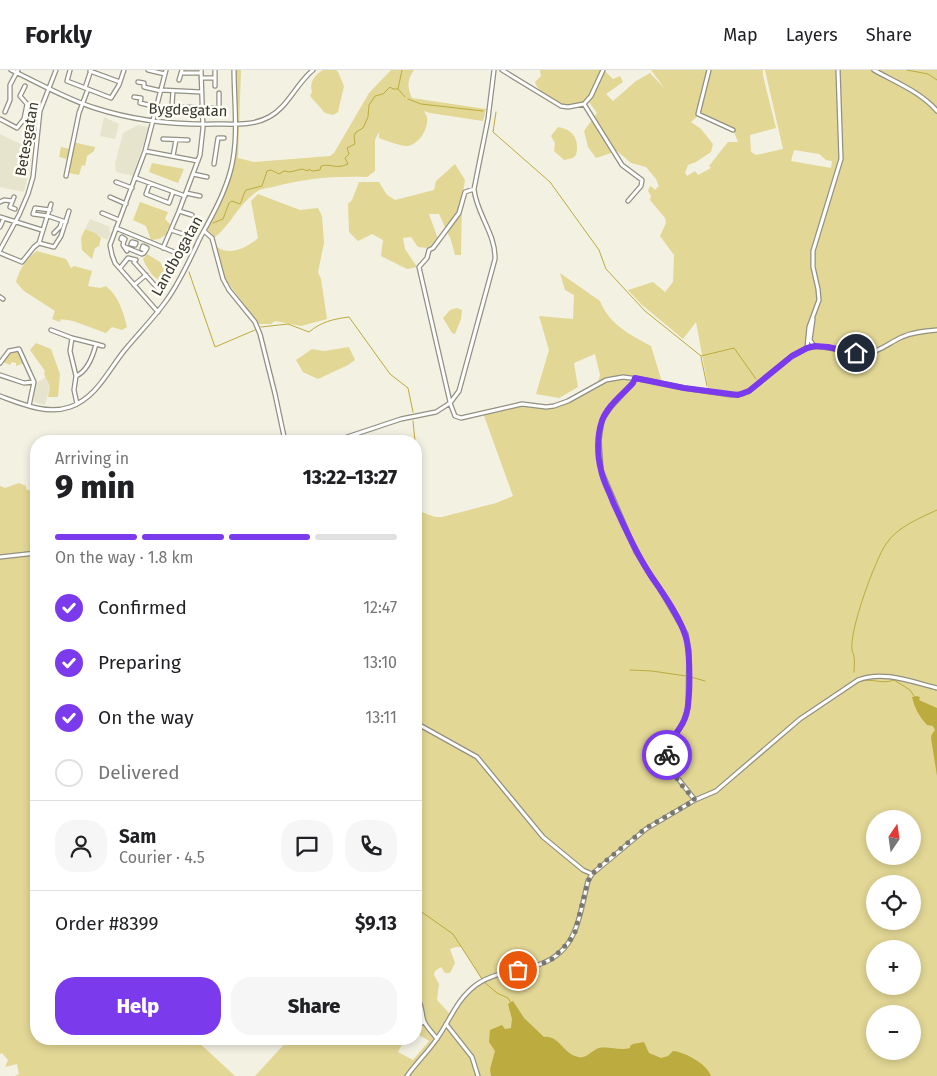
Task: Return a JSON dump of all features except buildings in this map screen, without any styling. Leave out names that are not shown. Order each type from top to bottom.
[{"type":"street","name":"Bygdegatan","points":[[12,70],[82,104],[126,117],[153,122],[202,124],[254,122],[272,115],[313,70]]},
{"type":"street","name":"Betesgatan","points":[[0,251],[28,194],[33,177],[38,120],[42,104],[50,89],[56,70]]},
{"type":"street","points":[[70,70],[67,81],[111,98],[124,70]]},
{"type":"street","points":[[148,70],[165,72],[145,151],[110,249],[113,259],[158,312]]},
{"type":"street","points":[[215,70],[215,86]]},
{"type":"street","name":"Landbogatan","points":[[0,396],[44,410],[58,410],[77,404],[91,394],[125,349],[158,312],[176,285],[204,231],[220,198],[231,168],[235,138],[234,70]]},
{"type":"street","points":[[354,435],[401,419],[430,414],[450,403],[461,386],[494,262],[494,247],[475,199],[474,189],[488,119],[494,70]]},
{"type":"street","points":[[502,70],[561,106],[568,107],[584,104],[589,100],[603,70]]},
{"type":"street","points":[[709,70],[698,114],[733,130]]},
{"type":"street","points":[[807,348],[809,327],[818,305],[819,296],[813,267],[813,251],[838,176],[841,159],[838,70]]},
{"type":"street","points":[[874,70],[919,95],[937,111]]},
{"type":"street","points":[[5,112],[10,100],[10,85],[17,71]]},
{"type":"street","points":[[66,176],[90,71],[120,82]]},
{"type":"street","points":[[163,248],[186,194],[198,161],[202,141],[200,71],[181,71],[179,80]]},
{"type":"street","points":[[200,78],[215,78]]},
{"type":"street","points":[[138,82],[144,83],[144,87],[161,90],[200,92]]},
{"type":"street","points":[[0,119],[17,128],[24,119],[27,104],[20,96],[25,86]]},
{"type":"street","points":[[173,91],[174,106],[219,109],[219,92]]},
{"type":"street","points":[[134,96],[141,98],[140,103],[157,107]]},
{"type":"street","points":[[584,104],[622,165],[642,180],[641,186],[628,201]]},
{"type":"street","points":[[214,164],[218,138],[224,138]]},
{"type":"street","points":[[163,139],[188,140]]},
{"type":"street","points":[[173,156],[176,139]]},
{"type":"street","points":[[145,151],[198,161]]},
{"type":"street","points":[[193,174],[207,177]]},
{"type":"street","points":[[136,178],[173,192],[200,196]]},
{"type":"street","points":[[116,182],[132,188]]},
{"type":"street","points":[[150,183],[146,194],[161,200],[169,203],[173,192]]},
{"type":"street","points":[[474,189],[465,192],[459,213],[429,250],[427,258],[419,267],[450,403],[455,416],[461,418],[522,404],[550,407],[564,404],[606,380],[623,377],[738,395],[749,391],[792,356],[807,348],[815,346],[866,353],[881,349],[909,334],[937,330]]},
{"type":"street","points":[[110,197],[126,204]]},
{"type":"street","points":[[0,202],[13,199],[10,207],[15,209]]},
{"type":"street","points":[[0,251],[22,262],[34,247],[40,243],[51,204]]},
{"type":"street","points":[[50,210],[34,208],[33,214],[48,216],[64,222]]},
{"type":"street","points":[[40,243],[54,247],[69,211]]},
{"type":"street","points":[[179,211],[192,216]]},
{"type":"street","points":[[102,213],[119,220]]},
{"type":"street","points":[[0,227],[2,217],[15,223],[42,230]]},
{"type":"street","points":[[54,233],[64,222]]},
{"type":"street","points":[[116,228],[174,252]]},
{"type":"street","points":[[172,230],[183,234]]},
{"type":"street","points":[[204,231],[212,238],[226,285],[254,322],[260,334],[284,435]]},
{"type":"street","points":[[124,241],[127,251]]},
{"type":"street","points":[[133,250],[135,245]]},
{"type":"street","points":[[125,247],[143,254],[146,250]]},
{"type":"street","points":[[120,268],[128,258],[135,261],[159,290]]},
{"type":"street","points":[[134,284],[146,275]]},
{"type":"street","points":[[813,316],[810,335],[811,343],[815,346]]},
{"type":"street","points":[[52,330],[72,338],[103,346]]},
{"type":"street","points":[[72,338],[70,351],[76,376],[74,390],[77,404]]},
{"type":"street","points":[[76,376],[82,373],[89,362],[96,344]]},
{"type":"street","points":[[0,363],[9,351],[19,349],[34,382],[29,406]]},
{"type":"street","points":[[0,375],[24,383],[34,382]]},
{"type":"street","points":[[635,378],[633,383],[602,420],[599,440],[601,470],[636,552],[686,634],[689,651],[687,712],[683,723],[668,744],[667,756],[668,762],[676,776],[695,800]]},
{"type":"street","points":[[0,557],[30,554]]},
{"type":"street","points":[[407,1076],[437,1039],[461,999],[478,984],[498,974],[544,964],[558,954],[575,932],[588,881],[592,874],[646,828],[695,800],[716,791],[800,719],[858,680],[866,677],[884,676],[937,688]]},
{"type":"street","points":[[422,726],[477,757],[543,838],[583,870],[592,874]]},
{"type":"street","points":[[422,1008],[424,1021],[437,1039]]},
{"type":"street","points":[[446,1024],[472,1057],[478,1076]]},
{"type":"shaded area","points":[[236,70],[241,70],[238,158],[254,162],[330,156],[334,153],[369,93],[391,70],[414,70],[408,84],[412,98],[486,109],[483,121],[424,111],[427,122],[422,136],[415,143],[406,146],[379,138],[379,132],[375,140],[375,171],[367,177],[320,178],[261,190],[249,198],[225,228],[214,238],[207,229],[229,177],[236,144]]},
{"type":"shaded area","points":[[323,70],[336,70],[344,86],[338,112],[333,115],[325,113],[310,96],[313,79]]},
{"type":"shaded area","points":[[540,70],[601,71],[588,97],[577,106],[570,106],[562,104],[539,90],[535,82],[541,76]]},
{"type":"shaded area","points":[[604,70],[613,79],[620,76],[623,82],[606,94],[613,101],[636,81],[650,73],[665,89],[651,70],[763,70],[776,128],[750,135],[751,152],[756,155],[783,149],[765,70],[937,70],[937,1076],[478,1076],[473,1062],[477,1076],[255,1076],[283,1045],[402,1045],[398,1052],[413,1060],[429,1041],[422,1037],[422,512],[435,517],[442,517],[496,503],[513,496],[483,413],[519,404],[549,407],[558,405],[569,401],[598,383],[600,375],[595,354],[574,363],[578,387],[559,398],[536,394],[549,350],[539,316],[573,319],[574,295],[565,290],[560,273],[600,301],[609,316],[621,328],[651,346],[662,382],[657,382],[702,391],[708,387],[696,322],[683,339],[641,304],[628,290],[653,282],[665,292],[673,282],[674,255],[660,236],[666,223],[665,218],[650,200],[651,196],[648,191],[650,186],[656,190],[659,187],[656,179],[646,167],[631,163],[617,151],[596,158],[588,147],[584,131],[597,113],[589,102]],"holes":[[[700,114],[733,130],[738,142],[728,142],[709,166],[711,168],[698,175],[695,171],[687,176],[685,173],[688,165],[711,152],[713,144],[701,129],[691,122]],[[794,150],[819,154],[826,160],[832,161],[831,168],[791,161]],[[456,947],[461,947],[483,981],[461,999],[446,1024],[457,1034],[466,1047],[473,1062],[456,1035],[444,1026],[450,1014],[437,1000],[439,984],[434,975],[435,971],[441,967],[445,973],[450,973],[455,963],[450,949]]]},
{"type":"shaded area","points":[[104,117],[119,124],[115,139],[100,136]]},
{"type":"shaded area","points":[[138,125],[149,127],[133,176],[116,172],[115,164],[123,133]]},
{"type":"shaded area","points":[[558,127],[568,130],[576,140],[577,150],[573,158],[564,160],[554,151],[555,143],[551,136]]},
{"type":"shaded area","points":[[0,134],[29,148],[32,156],[24,192],[0,187]]},
{"type":"shaded area","points":[[72,142],[95,147],[94,151],[87,156],[85,166],[82,165],[79,175],[69,173],[71,160],[59,157],[61,147],[70,149]]},
{"type":"shaded area","points":[[152,163],[184,169],[178,183],[149,172]]},
{"type":"shaded area","points":[[455,164],[465,180],[462,199],[461,255],[455,255],[451,240],[439,214],[429,214],[438,239],[428,248],[418,247],[411,237],[403,238],[405,249],[417,267],[407,269],[381,256],[383,240],[372,234],[358,241],[349,232],[348,204],[352,200],[359,182],[379,182],[387,195],[395,200],[434,190],[436,181]]},
{"type":"shaded area","points":[[258,194],[300,210],[318,208],[322,216],[324,243],[318,272],[321,279],[327,319],[301,326],[275,321],[271,324],[259,324],[225,279],[217,247],[227,251],[238,250],[258,238],[251,201]]},
{"type":"shaded area","points":[[140,202],[168,212],[165,219],[171,225],[167,230],[167,234],[159,239],[151,240],[146,226],[133,220]]},
{"type":"shaded area","points":[[90,219],[110,227],[109,231],[111,232],[107,240],[85,229]]},
{"type":"shaded area","points":[[85,229],[101,238],[99,246],[95,248],[92,259],[82,250],[81,238]]},
{"type":"shaded area","points":[[37,251],[66,259],[71,268],[74,266],[92,271],[88,286],[100,288],[106,286],[110,290],[120,305],[127,327],[122,330],[112,327],[106,333],[73,321],[61,319],[60,322],[52,319],[55,311],[24,291],[16,282],[29,257]]},
{"type":"shaded area","points":[[147,254],[160,262],[168,275],[164,284],[147,267],[143,259]]},
{"type":"shaded area","points":[[457,308],[462,310],[461,319],[455,334],[452,333],[443,318],[450,310]]},
{"type":"shaded area","points":[[36,343],[51,349],[60,374],[58,397],[48,397],[50,386],[44,374],[45,371],[30,350]]},
{"type":"shaded area","points":[[349,347],[355,360],[318,379],[303,372],[296,360],[312,349],[324,351]]},
{"type":"shaded area","points":[[18,351],[24,363],[16,366],[16,363],[12,362],[10,365],[3,362],[10,352]]},
{"type":"shaded area","points":[[46,377],[50,386],[45,405],[34,402],[33,396],[36,383]]},
{"type":"shaded area","points":[[19,483],[26,486],[26,489],[30,491],[30,1045],[201,1045],[235,1076],[15,1076],[19,1074],[17,1064],[5,1067],[8,1060],[2,1053],[0,1054],[0,486],[5,488]]},
{"type":"shaded area","points":[[912,697],[920,697],[919,700],[937,708],[937,776],[931,738],[935,730],[933,726],[927,725],[914,705]]},
{"type":"shaded area","points":[[513,1001],[524,1018],[544,1037],[557,1041],[575,1056],[585,1056],[599,1048],[626,1049],[630,1048],[633,1044],[644,1042],[649,1053],[661,1058],[668,1056],[673,1051],[689,1056],[705,1067],[711,1076],[491,1076],[490,1069],[495,1051],[489,1042],[490,1030],[502,1025],[505,1029],[511,1028],[512,1019],[508,1004]]},
{"type":"waterway","points":[[213,223],[223,219],[229,203],[232,201],[240,204],[246,190],[262,186],[267,171],[271,170],[279,174],[284,171],[290,172],[302,169],[312,171],[320,170],[321,166],[348,164],[345,158],[349,154],[347,148],[355,144],[354,136],[356,132],[363,128],[368,117],[369,105],[375,96],[383,94],[390,87],[398,89],[402,70]]},
{"type":"waterway","points":[[907,70],[928,74],[937,80]]},
{"type":"waterway","points":[[398,89],[405,97]]},
{"type":"waterway","points":[[408,99],[421,104],[483,111]]},
{"type":"waterway","points":[[496,112],[493,132],[550,182],[599,250],[606,269],[645,311],[701,356],[734,348],[756,379]]},
{"type":"waterway","points":[[189,272],[215,347],[255,330]]},
{"type":"waterway","points":[[261,327],[288,324],[309,332],[328,322],[349,317],[390,374],[408,388],[413,412]]},
{"type":"waterway","points":[[701,357],[707,386]]},
{"type":"waterway","points":[[413,421],[414,435]]},
{"type":"waterway","points":[[854,672],[852,641],[864,596],[881,552],[896,533],[937,510]]},
{"type":"waterway","points":[[630,670],[686,676]]},
{"type":"waterway","points":[[691,677],[705,681]]},
{"type":"waterway","points":[[858,682],[894,680],[910,690],[914,696]]},
{"type":"waterway","points":[[422,912],[453,934],[482,979]]},
{"type":"waterway","points":[[484,982],[497,993],[508,998],[511,1003]]},
{"type":"way so far","points":[[518,970],[550,961],[569,942],[575,932],[588,881],[597,868],[646,828],[695,800],[676,776],[668,762],[667,755]]},
{"type":"route","points":[[667,755],[668,744],[683,723],[688,708],[688,643],[686,634],[636,552],[601,470],[599,440],[602,420],[633,383],[635,378],[684,388],[738,395],[749,391],[792,356],[807,348],[815,346],[828,347],[856,353]]}]
